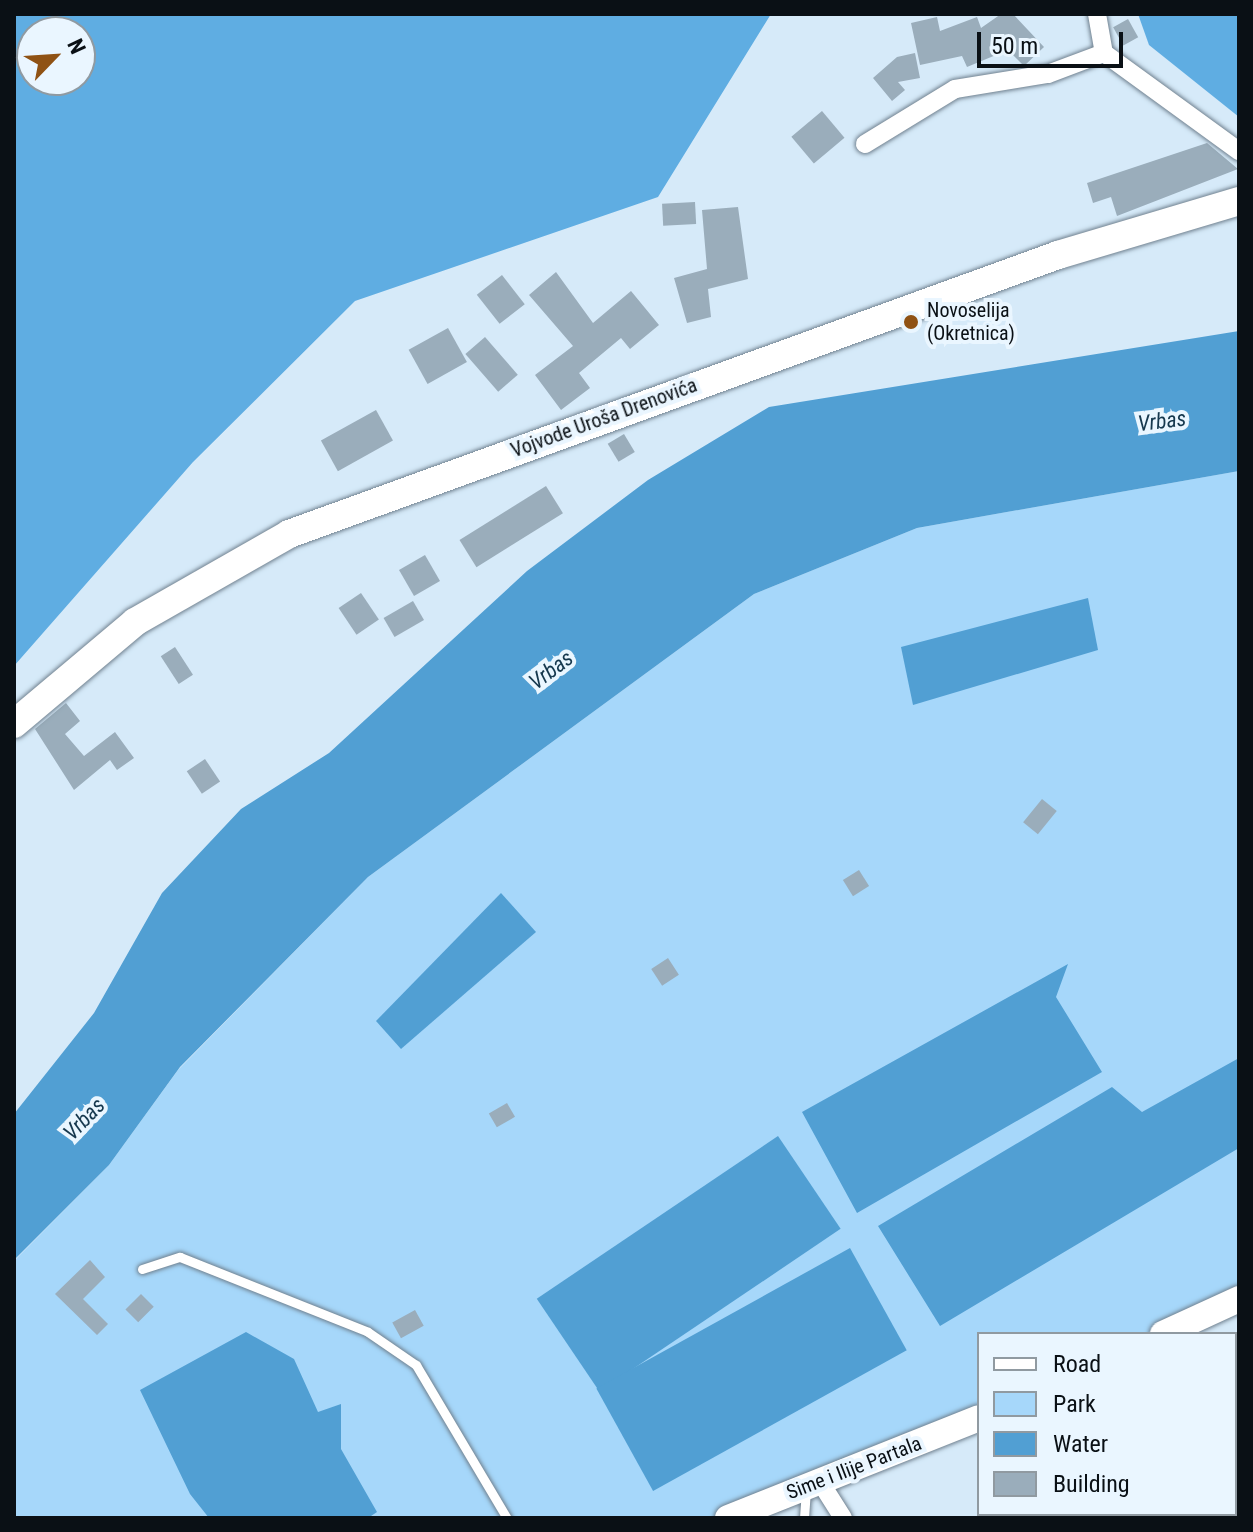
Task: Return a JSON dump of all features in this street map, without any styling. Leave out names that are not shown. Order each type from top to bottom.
[{"type":"main road","name":"Vojvode Uroša Drenovića","points":[[14,724],[104,644],[289,534],[1043,260],[1239,201]]},
{"type":"street","points":[[1097,14],[1104,53],[1239,151]]},
{"type":"street","points":[[865,144],[955,89],[1048,74],[1104,53]]},
{"type":"street","points":[[1167,1332],[1239,1299]]},
{"type":"street","name":"Sime i Ilije Partala","points":[[728,1518],[977,1419]]},
{"type":"street","points":[[813,1483],[843,1518]]},
{"type":"lane","points":[[142,1269],[180,1257],[368,1332],[416,1365],[507,1518]]},
{"type":"lane","points":[[804,1518],[813,1483]]},
{"type":"green space","points":[[1239,471],[1239,1299],[1167,1332],[977,1332],[977,1419],[728,1518],[14,1518],[14,1261],[109,1165],[178,1070],[368,877],[754,594],[917,528]]},
{"type":"shaded area","points":[[14,14],[771,14],[658,197],[355,301],[193,462],[14,666]]},
{"type":"shaded area","points":[[1138,14],[1239,14],[1239,117],[1149,45]]},
{"type":"water","name":"Vrbas","points":[[1239,331],[1239,471],[917,528],[754,594],[368,877],[180,1067],[109,1165],[14,1260],[14,1114],[94,1013],[162,893],[241,809],[329,753],[527,571],[648,480],[769,407]]},
{"type":"water","points":[[1088,598],[1098,650],[913,705],[901,647]]},
{"type":"water","points":[[501,893],[536,932],[401,1049],[376,1021]]},
{"type":"water","points":[[1068,964],[1056,997],[1102,1072],[857,1213],[802,1112]]},
{"type":"water","points":[[1239,1058],[1239,1148],[940,1326],[878,1226],[1112,1087],[1142,1112]]},
{"type":"water","points":[[778,1136],[841,1229],[599,1392],[537,1299]]},
{"type":"water","points":[[850,1248],[907,1350],[653,1491],[596,1389]]},
{"type":"water","points":[[246,1332],[294,1359],[318,1412],[341,1404],[341,1449],[377,1512],[368,1518],[209,1518],[190,1494],[140,1390]]},
{"type":"building","points":[[1001,14],[1013,14],[1044,47],[1024,66],[1008,50],[967,67],[962,56],[920,65],[911,23],[937,17],[940,31],[977,17],[981,28]]},
{"type":"building","points":[[1128,19],[1138,37],[1123,46],[1113,27]]},
{"type":"building","points":[[915,53],[920,78],[898,82],[905,90],[892,101],[873,78],[897,57]]},
{"type":"building","points":[[822,111],[844,138],[814,164],[791,137]]},
{"type":"building","points":[[1207,143],[1238,169],[1117,216],[1111,197],[1093,203],[1087,183]]},
{"type":"building","points":[[695,202],[696,224],[663,226],[662,204]]},
{"type":"building","points":[[738,207],[748,279],[708,289],[711,317],[687,323],[674,278],[707,269],[702,210]]},
{"type":"building","points":[[556,272],[593,323],[631,291],[659,325],[630,349],[621,338],[579,373],[590,388],[561,410],[535,375],[573,346],[529,295]]},
{"type":"building","points":[[502,275],[525,304],[500,324],[477,295]]},
{"type":"building","points":[[448,328],[467,362],[428,384],[409,350]]},
{"type":"building","points":[[485,337],[518,375],[498,392],[465,354]]},
{"type":"building","points":[[376,410],[393,441],[338,471],[321,441]]},
{"type":"building","points":[[624,434],[635,452],[619,462],[608,444]]},
{"type":"building","points":[[546,486],[563,513],[476,567],[459,540]]},
{"type":"building","points":[[425,555],[440,581],[414,596],[399,570]]},
{"type":"building","points":[[361,593],[379,620],[357,635],[339,608]]},
{"type":"building","points":[[413,601],[424,620],[395,637],[384,618]]},
{"type":"building","points":[[175,647],[193,675],[179,684],[161,656]]},
{"type":"building","points":[[66,703],[80,721],[65,734],[84,756],[115,732],[134,758],[117,770],[110,760],[74,790],[35,729]]},
{"type":"building","points":[[205,759],[220,781],[202,794],[187,771]]},
{"type":"building","points":[[1042,799],[1057,811],[1038,834],[1023,822]]},
{"type":"building","points":[[859,870],[869,886],[853,896],[843,880]]},
{"type":"building","points":[[668,958],[679,975],[662,986],[651,969]]},
{"type":"building","points":[[507,1103],[515,1117],[497,1127],[489,1114]]},
{"type":"building","points":[[90,1260],[105,1277],[83,1299],[108,1324],[97,1335],[55,1294]]},
{"type":"building","points":[[141,1294],[154,1307],[138,1322],[125,1310]]},
{"type":"building","points":[[415,1310],[424,1326],[401,1338],[392,1323]]},
{"type":"place","name":"Novoselija (Okretnica)","points":[[911,322]]}]
